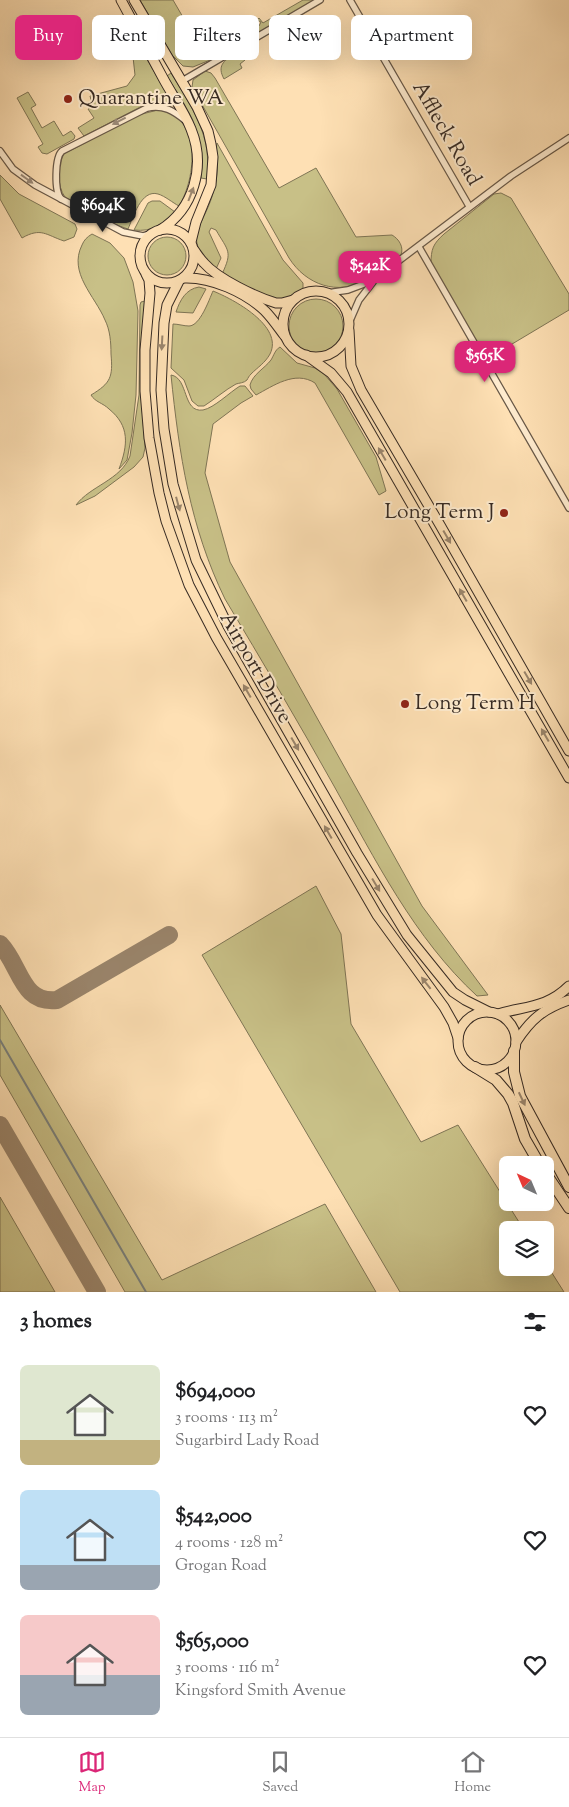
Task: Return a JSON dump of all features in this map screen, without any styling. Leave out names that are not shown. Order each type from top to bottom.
[{"type":"highway","points":[[515,1047],[514,1072],[520,1096],[569,1187]]},
{"type":"highway","points":[[475,1067],[496,1080],[508,1094],[525,1139],[535,1156]]},
{"type":"highway","points":[[554,1186],[569,1208]]},
{"type":"main road","points":[[121,0],[191,129],[197,153],[193,190],[182,212],[145,239],[141,247],[141,266],[153,280],[162,283],[171,284],[193,277],[211,280],[250,300],[270,316],[295,349],[331,374],[346,392],[569,778]]},
{"type":"main road","points":[[134,0],[182,81],[208,131],[213,157],[211,185],[196,222],[192,246],[195,259],[192,267],[182,280]]},
{"type":"main road","points":[[156,232],[169,229],[185,235],[203,263],[214,272],[230,282],[276,303],[289,302],[313,291],[327,293],[340,301],[348,315],[351,366],[360,390],[445,533],[569,751]]},
{"type":"main road","name":"Airport Drive","points":[[146,274],[149,280],[150,293],[145,367],[149,438],[166,521],[189,585],[216,637],[349,868],[392,937],[444,1006],[458,1038]]},
{"type":"main road","name":"Airport Drive","points":[[182,280],[167,305],[164,322],[161,390],[164,430],[173,484],[196,560],[228,626],[357,853],[407,935],[453,992],[465,1000],[494,1013]]},
{"type":"main road","points":[[287,340],[283,325],[284,318],[290,304],[296,299]]},
{"type":"main road","points":[[306,355],[319,357],[331,354],[344,341],[349,326]]},
{"type":"main road","points":[[569,986],[560,995],[541,1004],[494,1013],[478,1013],[468,1018],[461,1027],[458,1038],[458,1045],[462,1055],[469,1064],[475,1067],[486,1070],[498,1067],[507,1061],[528,1024],[535,1017],[569,1000]]},
{"type":"main road","points":[[494,1013],[507,1019],[513,1028],[515,1047]]},
{"type":"street","points":[[182,81],[320,0]]},
{"type":"street","name":"Affleck Road","points":[[350,0],[469,206]]},
{"type":"street","points":[[61,198],[57,192],[58,155],[62,150],[140,110],[152,107],[163,107],[174,111],[191,129]]},
{"type":"street","points":[[327,293],[353,289],[372,281],[419,247],[469,206],[526,165],[569,138]]},
{"type":"street","points":[[0,151],[21,176],[123,232],[143,236],[156,232]]},
{"type":"street","points":[[419,247],[569,508]]},
{"type":"street","points":[[349,326],[363,294],[382,274]]},
{"type":"shaded area","points":[[140,0],[173,0],[182,15],[175,15],[175,58],[165,43],[165,15],[149,15]]},
{"type":"shaded area","points":[[303,0],[314,0],[288,15],[277,15]]},
{"type":"shaded area","points":[[259,18],[263,23],[269,20],[269,26],[259,32],[261,22]]},
{"type":"shaded area","points":[[133,60],[147,60],[174,106],[157,103],[146,104],[84,136],[78,128],[94,118],[88,109],[93,107],[90,96],[127,86],[135,75]]},
{"type":"shaded area","points":[[177,60],[210,60],[193,67],[183,66]]},
{"type":"shaded area","points":[[226,60],[245,60],[240,64],[242,68],[224,79],[221,71],[222,64]]},
{"type":"shaded area","points":[[205,71],[211,73],[215,78],[279,188],[316,168],[356,237],[392,235],[400,243],[401,255],[366,280],[355,285],[334,287],[323,285],[304,275],[289,258],[192,87],[193,80]]},
{"type":"shaded area","points":[[171,73],[187,99],[204,136],[208,163],[207,179],[201,178],[202,163],[197,137],[193,124],[167,76]]},
{"type":"shaded area","points":[[28,92],[36,105],[31,108],[42,128],[54,121],[63,136],[71,131],[75,136],[74,139],[47,154],[42,153],[38,147],[43,144],[17,98]]},
{"type":"shaded area","points":[[158,110],[173,115],[183,124],[189,136],[192,150],[192,165],[185,194],[179,206],[158,194],[147,196],[138,206],[128,229],[114,224],[65,197],[60,187],[59,176],[60,164],[64,154],[138,115]]},
{"type":"shaded area","points":[[217,143],[283,260],[303,283],[303,289],[294,295],[281,299],[265,296],[222,274],[228,251],[216,230],[211,228],[209,232],[221,258],[216,269],[205,258],[199,248],[198,231],[216,181]]},
{"type":"shaded area","points":[[0,175],[19,194],[75,224],[77,229],[74,237],[64,241],[43,233],[34,233],[22,238],[0,199]]},
{"type":"shaded area","points":[[501,193],[511,198],[569,294],[569,310],[487,359],[431,264],[431,259],[433,247],[444,234],[494,194]]},
{"type":"shaded area","points":[[160,201],[175,212],[156,227],[146,230],[134,230],[148,203]]},
{"type":"shaded area","points":[[92,234],[110,243],[124,258],[133,282],[138,311],[136,395],[132,433],[127,460],[119,469],[125,444],[124,429],[116,415],[91,395],[107,383],[112,368],[108,328],[101,311],[84,284],[78,265],[82,245]]},
{"type":"shaded area","points":[[167,237],[181,242],[186,256],[181,270],[167,275],[153,270],[148,256],[153,242]]},
{"type":"shaded area","points":[[199,287],[206,289],[193,313],[176,312],[184,296],[190,290]]},
{"type":"shaded area","points":[[213,291],[244,307],[254,315],[270,333],[272,344],[268,357],[247,380],[232,386],[204,406],[198,406],[192,401],[184,380],[171,368],[173,324],[189,326],[197,322],[204,312]]},
{"type":"shaded area","points":[[311,299],[321,299],[331,303],[339,311],[343,326],[339,341],[331,349],[321,353],[311,353],[301,349],[293,341],[289,331],[289,321],[293,311],[301,303]]},
{"type":"shaded area","points":[[145,301],[140,380],[145,448],[143,457],[134,467],[95,496],[76,505],[82,498],[120,471],[130,456],[139,395],[140,305],[141,302]]},
{"type":"shaded area","points":[[280,347],[297,363],[315,368],[324,374],[337,389],[376,457],[386,491],[379,495],[315,383],[307,379],[292,379],[277,384],[256,395],[251,389],[250,385],[254,378]]},
{"type":"shaded area","points":[[171,375],[177,377],[181,382],[188,401],[196,409],[207,409],[240,386],[245,386],[253,396],[213,424],[205,473],[230,562],[422,906],[488,995],[477,996],[454,973],[434,949],[397,897],[225,599],[203,545],[188,490],[182,462]]},
{"type":"shaded area","points":[[316,886],[341,934],[351,1024],[421,1142],[458,1125],[499,1190],[499,1211],[512,1211],[518,1221],[499,1221],[499,1276],[554,1276],[564,1292],[400,1292],[202,955]]},
{"type":"shaded area","points":[[0,1005],[162,1280],[325,1204],[376,1292],[125,1292],[0,1075]]},
{"type":"shaded area","points":[[0,1197],[55,1292],[0,1292]]},
{"type":"waterway","points":[[0,1040],[146,1292]]},
{"type":"taxiway","points":[[0,944],[29,990],[45,1000],[57,1000],[169,935]]},
{"type":"taxiway","points":[[0,1125],[97,1292]]},
{"type":"place","name":"Quarantine WA","points":[[68,99]]},
{"type":"place","name":"Long Term J","points":[[504,513]]},
{"type":"place","name":"Long Term H","points":[[405,704]]}]
